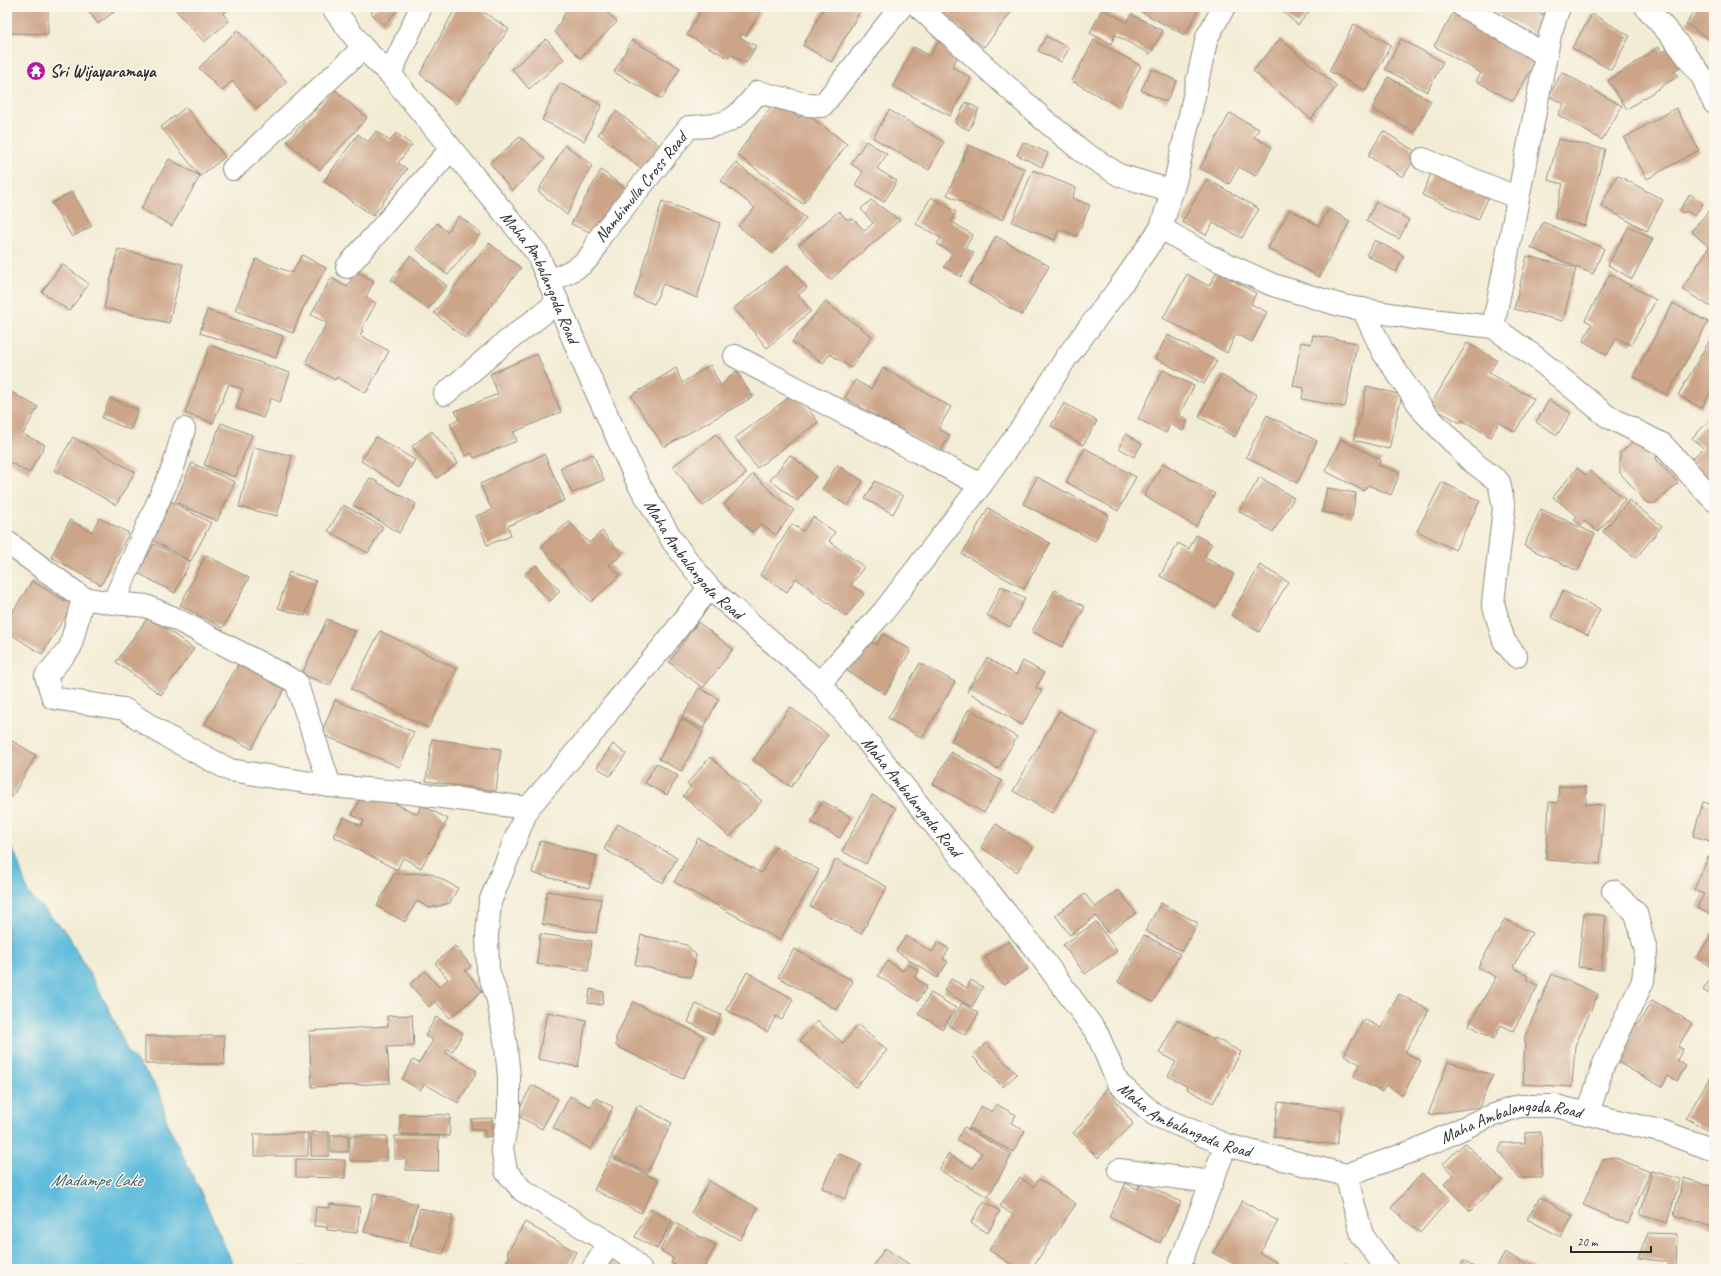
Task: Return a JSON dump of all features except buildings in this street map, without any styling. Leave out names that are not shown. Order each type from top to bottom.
[{"type":"street","name":"Maha Ambalangoda Road","points":[[332,7],[363,48],[390,74],[537,253],[586,369],[638,483],[674,543],[709,588],[820,683],[1036,950],[1097,1033],[1118,1083],[1155,1115],[1226,1145],[1346,1176],[1416,1150],[1483,1119],[1519,1106],[1555,1106],[1664,1132],[1714,1150]]},
{"type":"street","points":[[390,74],[421,7]]},
{"type":"street","name":"Nambimulla Cross Road","points":[[550,282],[586,263],[590,258],[599,238],[689,127],[715,125],[730,121],[742,111],[758,92],[808,105],[822,106],[901,7]]},
{"type":"street","points":[[919,7],[1043,119],[1083,152],[1119,175],[1172,190]]},
{"type":"street","points":[[820,683],[884,611],[981,485],[1026,422],[1066,358],[1119,288],[1161,228],[1172,190],[1207,37],[1224,7]]},
{"type":"street","points":[[1464,7],[1546,55]]},
{"type":"street","points":[[1493,327],[1550,35],[1559,7]]},
{"type":"street","points":[[1646,7],[1675,40],[1703,78],[1714,102]]},
{"type":"street","points":[[233,169],[363,48]]},
{"type":"street","points":[[347,267],[451,149]]},
{"type":"street","points":[[1423,159],[1518,198]]},
{"type":"street","points":[[1161,228],[1209,256],[1273,284],[1343,306],[1414,318],[1493,327],[1534,356],[1607,416],[1662,444],[1714,500]]},
{"type":"street","points":[[445,394],[501,346],[558,302]]},
{"type":"street","points":[[1363,309],[1383,352],[1424,412],[1469,459],[1498,482],[1504,508],[1493,603],[1504,641],[1516,656]]},
{"type":"street","points":[[734,356],[981,485]]},
{"type":"street","points":[[112,603],[173,468],[184,429]]},
{"type":"street","points":[[7,542],[83,598],[112,603],[146,606],[174,618],[296,682],[330,786]]},
{"type":"street","points":[[640,1269],[628,1257],[609,1243],[522,1190],[506,1171],[502,1148],[509,1111],[509,1077],[506,1046],[498,1000],[488,970],[487,935],[490,902],[528,808],[596,729],[612,707],[709,588]]},
{"type":"street","points":[[83,598],[70,648],[46,676],[53,698],[124,709],[166,736],[230,770],[330,786],[418,794],[528,808]]},
{"type":"street","points":[[1588,1114],[1603,1066],[1643,981],[1646,951],[1636,913],[1613,891]]},
{"type":"street","points":[[1178,1269],[1226,1145]]},
{"type":"street","points":[[1119,1170],[1212,1182]]},
{"type":"street","points":[[1346,1176],[1362,1235],[1387,1269]]},
{"type":"street","points":[[592,1269],[609,1243]]},
{"type":"water","name":"Madampe Lake","points":[[7,840],[16,856],[28,893],[67,933],[109,1009],[128,1052],[149,1076],[160,1093],[167,1123],[202,1195],[235,1269],[7,1269]]},
{"type":"place","name":"Sri Wijayaramaya","points":[[36,71]]}]
